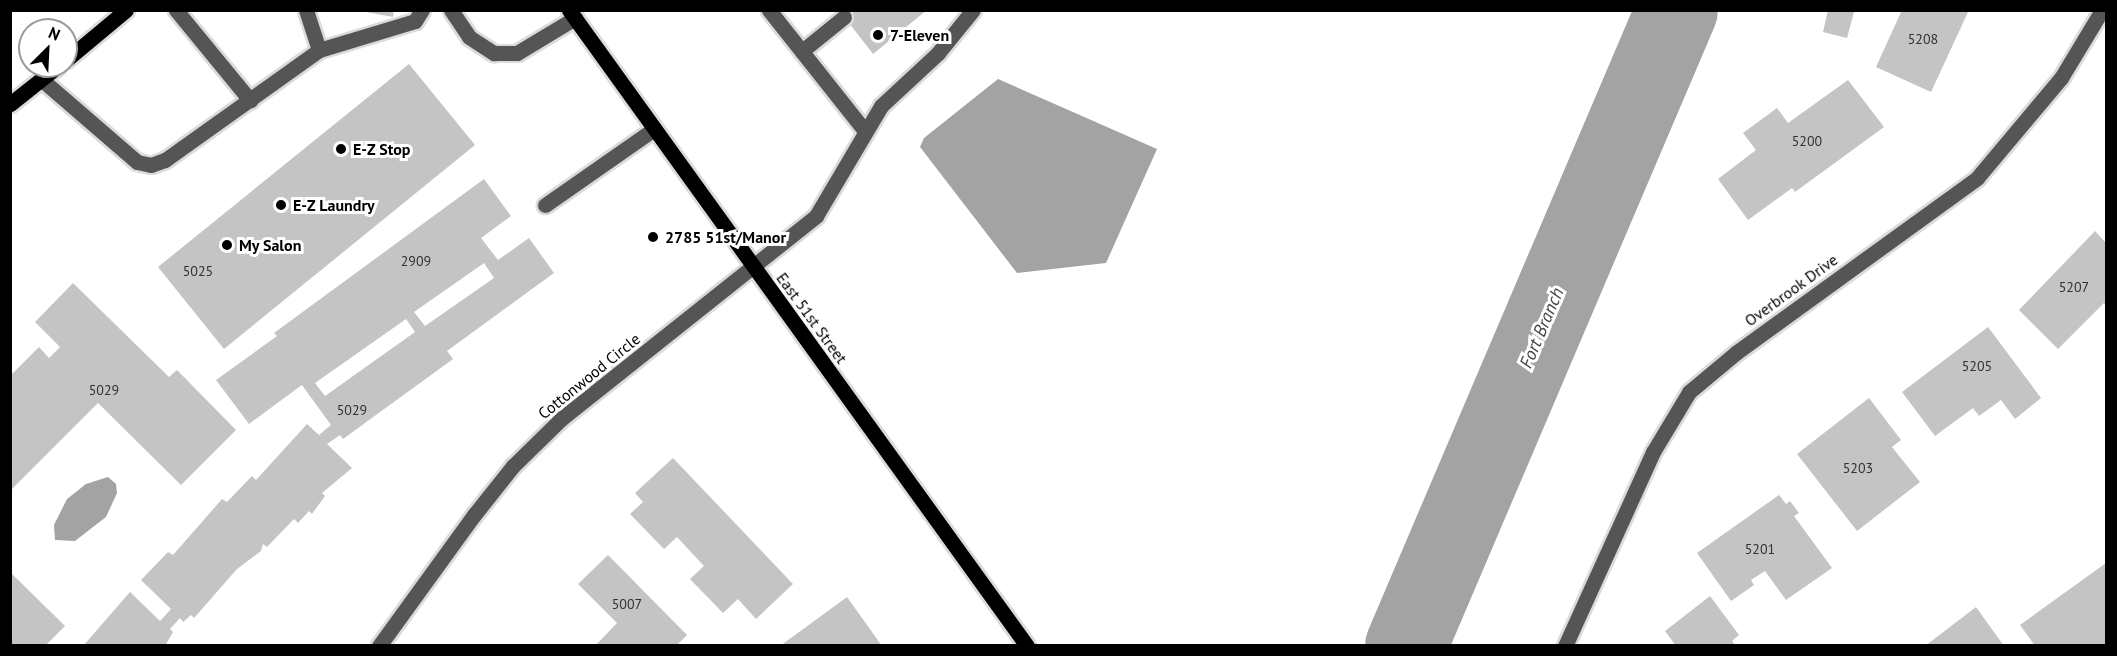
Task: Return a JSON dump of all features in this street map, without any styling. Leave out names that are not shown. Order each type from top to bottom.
[{"type":"main road","points":[[78,50],[126,10]]},
{"type":"main road","name":"East 51st Street","points":[[572,14],[1027,645]]},
{"type":"main road","points":[[10,104],[43,78]]},
{"type":"street","points":[[176,10],[250,100]]},
{"type":"street","points":[[306,10],[319,50]]},
{"type":"street","points":[[41,80],[137,162],[151,165],[165,160],[319,50],[415,21],[422,10]]},
{"type":"street","points":[[451,10],[468,37],[494,53],[517,53],[572,14]]},
{"type":"street","points":[[769,10],[864,130]]},
{"type":"street","name":"Cottonwood Circle","points":[[379,645],[513,466],[561,418],[816,216],[841,178],[864,130],[881,106],[938,52],[973,10]]},
{"type":"street","name":"Overbrook Drive","points":[[1565,645],[1653,452],[1689,392],[1737,352],[1977,178],[2061,78],[2102,10]]},
{"type":"street","points":[[802,51],[844,16]]},
{"type":"street","points":[[545,205],[654,129]]},
{"type":"shaded area","points":[[998,79],[1157,149],[1106,263],[1017,273],[920,147],[924,138]]},
{"type":"shaded area","points":[[108,477],[116,484],[117,493],[106,517],[75,541],[55,540],[54,525],[67,499],[86,484]]},
{"type":"building","points":[[355,10],[394,10],[393,17]]},
{"type":"building","name":"7-Eleven","points":[[839,10],[927,10],[873,54]]},
{"type":"building","points":[[1828,10],[1854,12],[1847,38],[1823,32]]},
{"type":"building","points":[[1902,10],[1969,10],[1931,92],[1876,67]]},
{"type":"building","points":[[409,64],[475,145],[224,349],[158,267]]},
{"type":"building","points":[[1848,80],[1884,127],[1795,192],[1792,188],[1748,220],[1718,179],[1756,150],[1743,133],[1777,108],[1788,123]]},
{"type":"building","points":[[484,179],[511,216],[481,238],[498,260],[529,238],[554,273],[447,351],[453,359],[343,439],[340,435],[327,444],[352,468],[322,493],[325,496],[312,514],[309,511],[298,523],[294,519],[267,547],[263,544],[261,551],[237,569],[194,618],[191,615],[183,622],[180,618],[170,629],[173,632],[165,646],[83,646],[130,592],[160,621],[171,609],[141,580],[168,552],[173,555],[222,499],[227,502],[252,476],[256,480],[307,424],[319,435],[331,425],[302,385],[249,424],[216,380],[277,336],[274,333]],"holes":[[[484,263],[494,278],[425,326],[414,312]],[[406,319],[415,332],[325,396],[315,383]]]},
{"type":"building","points":[[2095,231],[2106,243],[2106,306],[2104,303],[2058,349],[2019,310]]},
{"type":"building","points":[[73,283],[169,377],[177,370],[236,430],[181,485],[98,403],[10,491],[10,376],[39,347],[49,358],[60,347],[35,322]]},
{"type":"building","points":[[1988,327],[2041,398],[2015,419],[2001,400],[1979,416],[1973,408],[1935,436],[1902,392]]},
{"type":"building","points":[[1869,398],[1901,440],[1892,447],[1920,482],[1857,531],[1797,454]]},
{"type":"building","points":[[673,458],[793,584],[756,619],[738,599],[723,613],[690,579],[704,566],[677,537],[664,549],[630,514],[643,502],[635,493]]},
{"type":"building","points":[[1779,495],[1786,504],[1790,501],[1799,513],[1794,516],[1832,568],[1786,600],[1765,571],[1751,580],[1754,585],[1731,601],[1697,553]]},
{"type":"building","points":[[608,555],[687,635],[676,646],[595,646],[617,623],[578,584]]},
{"type":"building","points":[[2106,563],[2106,646],[2035,646],[2020,625]]},
{"type":"building","points":[[10,572],[65,626],[45,646],[10,646]]},
{"type":"building","points":[[1710,596],[1739,635],[1732,641],[1736,646],[1676,646],[1665,631]]},
{"type":"building","points":[[847,597],[882,646],[780,646]]},
{"type":"building","points":[[1976,607],[2004,646],[1925,646]]},
{"type":"waterway","name":"Fort Branch","points":[[1406,646],[1677,10]]},
{"type":"place","name":"7-Eleven","points":[[878,35]]},
{"type":"place","name":"E-Z Stop","points":[[341,149]]},
{"type":"place","name":"E-Z Laundry","points":[[281,205]]},
{"type":"place","name":"2785 51st/Manor","points":[[653,237]]},
{"type":"place","name":"My Salon","points":[[227,245]]}]
